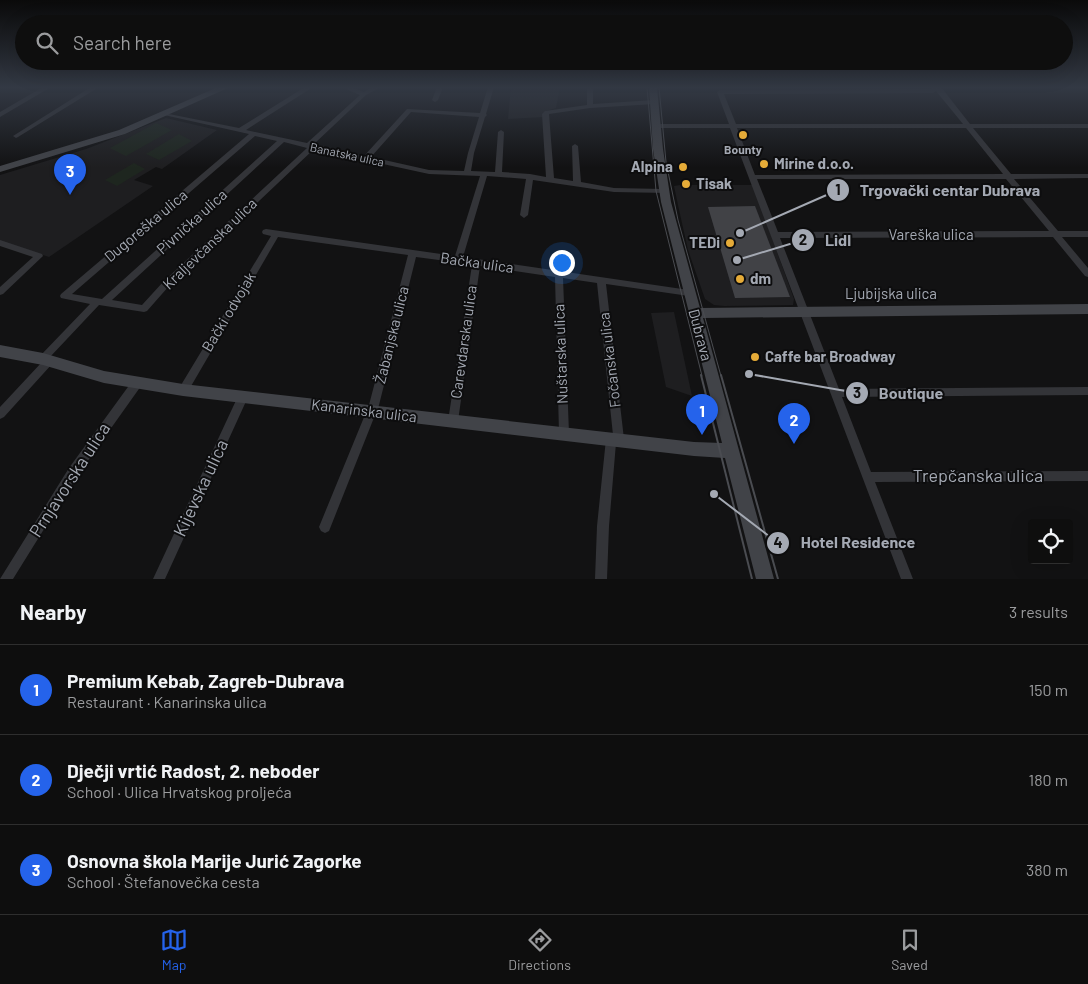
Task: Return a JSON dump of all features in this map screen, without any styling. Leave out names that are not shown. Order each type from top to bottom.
[{"type":"street","points":[[16,136],[52,114]]},
{"type":"street","points":[[0,169],[108,137],[166,114]]},
{"type":"street","name":"Banatska ulica","points":[[166,114],[429,172],[530,176],[578,186],[664,191]]},
{"type":"street","points":[[239,131],[266,114]]},
{"type":"street","name":"Kraljevčanska ulica","points":[[100,303],[144,309],[166,284],[344,114]]},
{"type":"street","points":[[366,159],[405,114]]},
{"type":"street","points":[[468,173],[471,153],[484,115],[469,114]]},
{"type":"street","points":[[545,114],[550,179]]},
{"type":"street","name":"Dubrava","points":[[655,114],[664,191],[694,313],[765,579]]},
{"type":"street","points":[[728,114],[907,579]]},
{"type":"street","points":[[956,114],[1088,274]]},
{"type":"street","points":[[656,126],[1088,126]]},
{"type":"street","points":[[498,174],[500,132]]},
{"type":"street","name":"Dugoreška ulica","points":[[100,303],[64,296],[253,134]]},
{"type":"street","name":"Pivnička ulica","points":[[0,414],[46,360],[100,303],[282,140]]},
{"type":"street","points":[[575,146],[578,186]]},
{"type":"street","points":[[458,260],[484,174]]},
{"type":"street","points":[[524,215],[530,176]]},
{"type":"street","points":[[753,177],[1088,176]]},
{"type":"street","name":"Bačka ulica","points":[[266,232],[559,276],[689,293]]},
{"type":"street","name":"Bački odvojak","points":[[183,390],[276,234]]},
{"type":"street","name":"Vareška ulica","points":[[774,235],[1088,234]]},
{"type":"street","points":[[0,243],[40,256]]},
{"type":"street","name":"Žabanjska ulica","points":[[325,527],[371,412],[386,361],[412,254]]},
{"type":"street","points":[[0,292],[40,256]]},
{"type":"street","name":"Carevdarska ulica","points":[[453,421],[476,263]]},
{"type":"street","name":"Nuštarska ulica","points":[[559,276],[564,433]]},
{"type":"street","name":"Fočanska ulica","points":[[600,579],[601,546],[615,439],[601,281]]},
{"type":"street","name":"Ljubijska ulica","points":[[694,313],[1088,309]]},
{"type":"street","name":"Kanarinska ulica","points":[[0,350],[46,360],[104,377],[183,390],[694,449],[731,451]]},
{"type":"street","name":"Prnjavorska ulica","points":[[6,579],[73,472],[137,383]]},
{"type":"street","points":[[836,393],[1088,391]]},
{"type":"street","name":"Kijevska ulica","points":[[159,579],[243,397]]},
{"type":"street","name":"Trepčanska ulica","points":[[868,477],[1088,476]]},
{"type":"shaded area","points":[[508,114],[545,114],[544,117],[508,119]]},
{"type":"shaded area","points":[[166,118],[217,130],[162,169],[156,167],[134,180],[153,186],[49,257],[0,241],[0,175],[86,149]]},
{"type":"shaded area","points":[[156,123],[172,130],[126,156],[110,148]]},
{"type":"shaded area","points":[[179,134],[192,141],[159,160],[146,154]]},
{"type":"shaded area","points":[[134,163],[145,169],[117,186],[105,180]]},
{"type":"shaded area","points":[[753,185],[794,299],[793,305],[724,306],[714,305],[705,299],[688,250],[678,205],[674,186]]},
{"type":"shaded area","points":[[674,312],[692,396],[666,387],[651,313]]},
{"type":"building","points":[[755,206],[790,297],[735,298],[708,207]]},
{"type":"tram line","points":[[649,114],[656,191],[702,376]]},
{"type":"tram line","points":[[662,114],[666,162],[678,220],[721,376]]},
{"type":"tram line","points":[[701,375],[752,579]]},
{"type":"tram line","points":[[721,375],[778,579]]},
{"type":"place","name":"Bounty","points":[[743,135]]},
{"type":"place","name":"Mirine d.o.o.","points":[[764,164]]},
{"type":"place","name":"Alpina","points":[[683,167]]},
{"type":"place","name":"Tisak","points":[[686,184]]},
{"type":"place","name":"Osnovna škola Marije Jurić Zagorke","points":[[70,195]]},
{"type":"place","name":"Trgovački centar Dubrava","points":[[740,233]]},
{"type":"place","name":"TEDi","points":[[730,243]]},
{"type":"place","name":"Lidl","points":[[737,260]]},
{"type":"place","name":"dm","points":[[740,279]]},
{"type":"place","name":"Caffe bar Broadway","points":[[755,357]]},
{"type":"place","name":"Boutique","points":[[749,374]]},
{"type":"place","name":"Premium Kebab, Zagreb-Dubrava","points":[[702,435]]},
{"type":"place","name":"Dječji vrtić Radost, 2. neboder","points":[[794,444]]},
{"type":"place","name":"Hotel Residence","points":[[714,494]]}]
